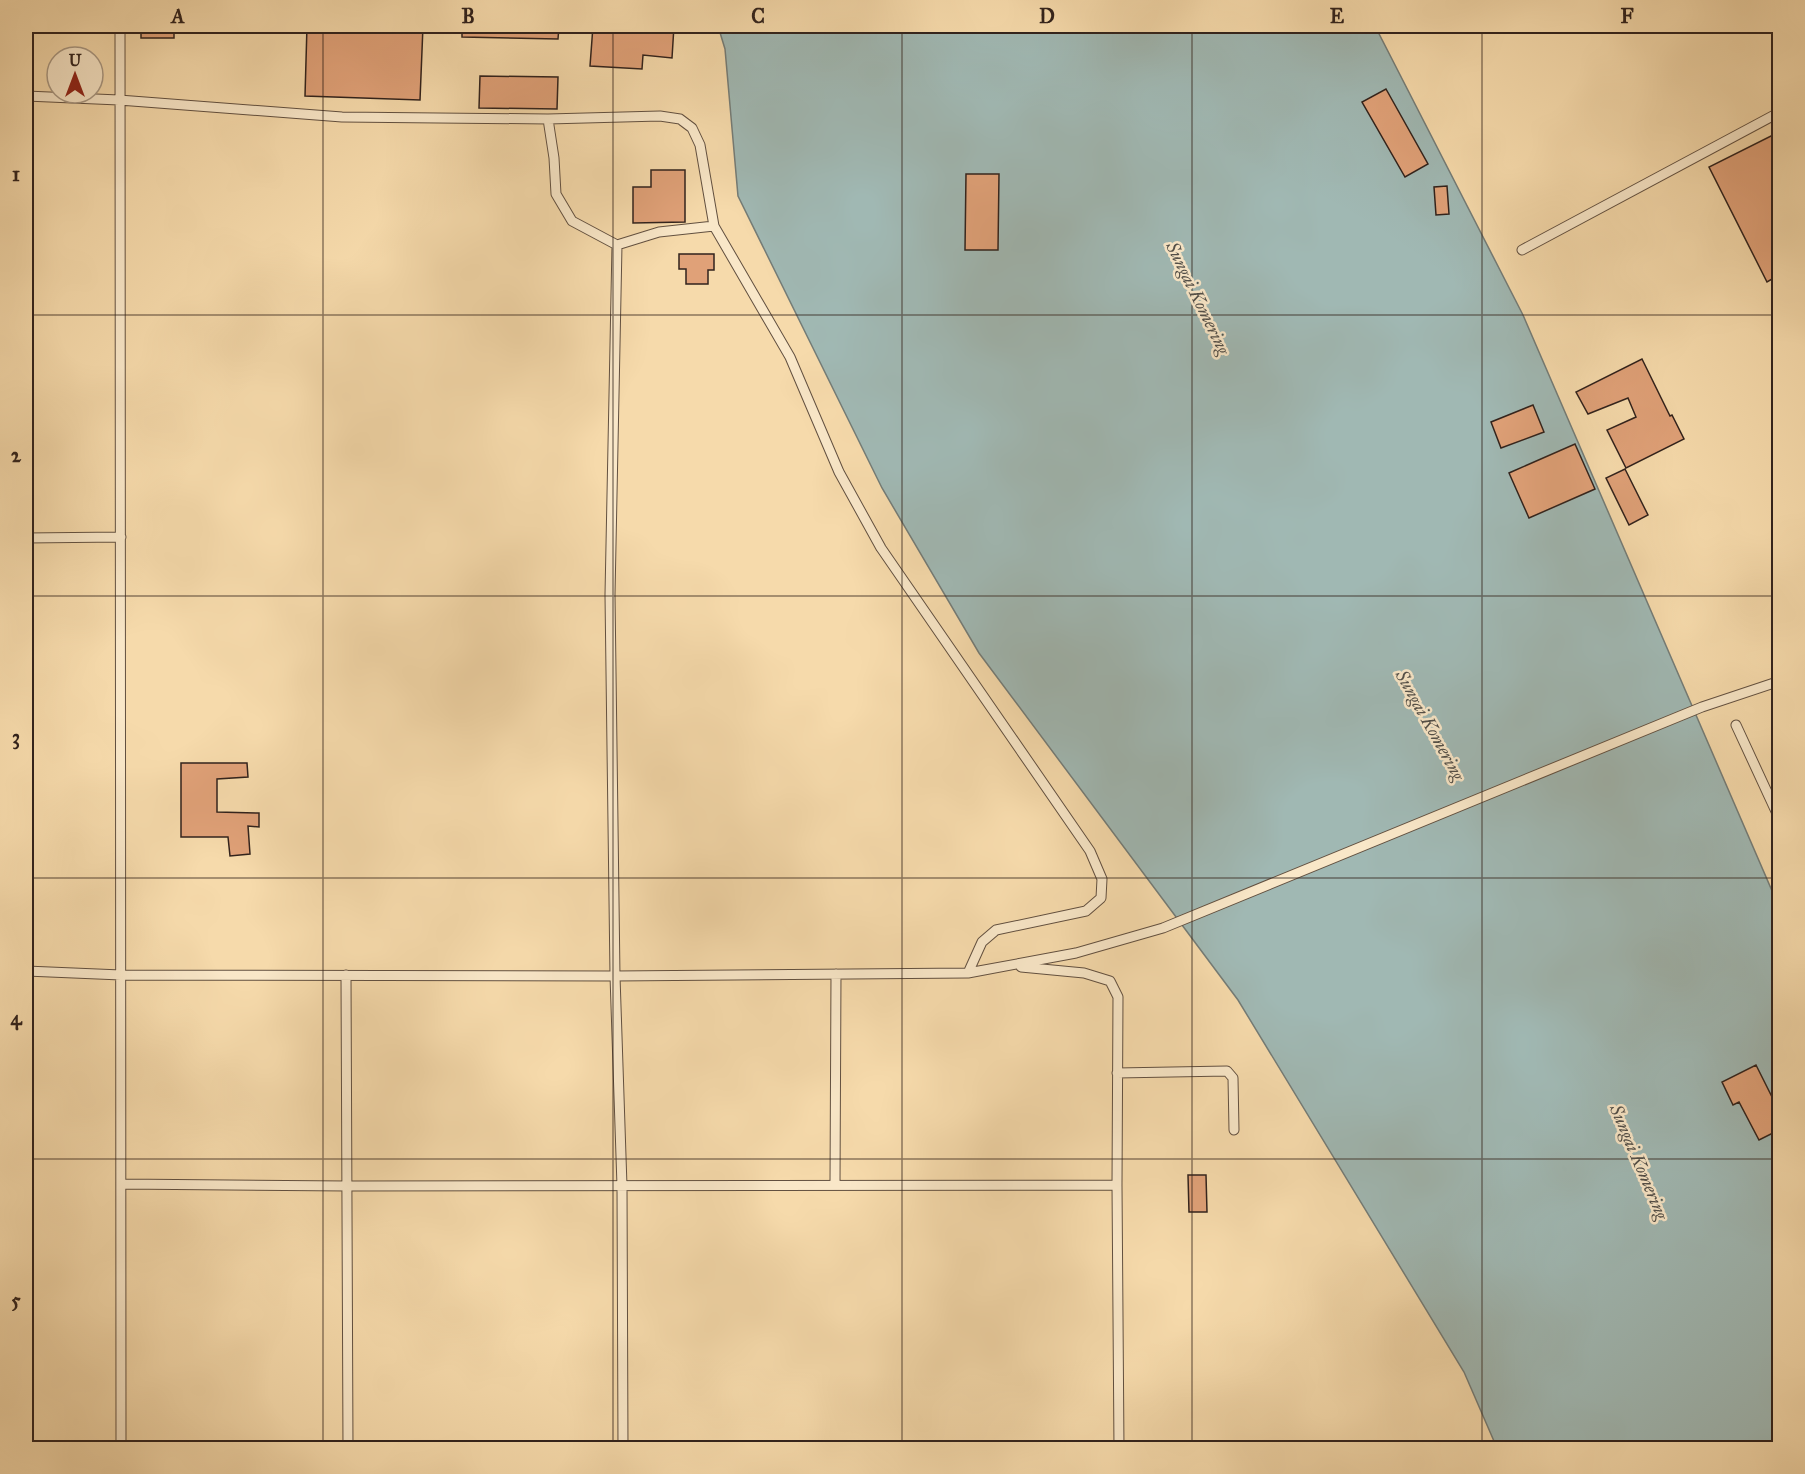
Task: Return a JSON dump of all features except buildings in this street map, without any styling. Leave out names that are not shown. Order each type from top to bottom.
[{"type":"lane","points":[[120,26],[121,1449]]},
{"type":"lane","points":[[26,96],[119,100],[342,117],[548,119],[660,116],[680,119],[693,128],[700,146],[714,226],[790,357],[839,472],[881,548],[1090,851],[1102,879],[1101,898],[1086,911],[996,930],[982,942],[969,973]]},
{"type":"lane","points":[[1522,250],[1779,112]]},
{"type":"lane","points":[[548,119],[554,158],[556,194],[572,221],[617,245],[659,232],[714,226]]},
{"type":"lane","points":[[617,245],[610,595],[615,976],[622,1186],[623,1449]]},
{"type":"lane","points":[[26,538],[121,537]]},
{"type":"lane","points":[[26,971],[121,975],[615,976],[969,973],[1076,953],[1163,928],[1702,707],[1779,681]]},
{"type":"lane","points":[[1736,726],[1779,820]]},
{"type":"lane","points":[[1010,966],[1084,973],[1110,981],[1118,997],[1116,1185],[1119,1449]]},
{"type":"lane","points":[[835,1185],[836,974]]},
{"type":"lane","points":[[346,975],[348,1449]]},
{"type":"lane","points":[[1116,1073],[1227,1071],[1233,1078],[1234,1130]]},
{"type":"lane","points":[[121,1184],[1116,1185]]},
{"type":"water","name":"Sungai Komering","points":[[718,26],[1375,26],[1523,315],[1779,907],[1779,1448],[1497,1448],[1464,1372],[1238,1000],[979,653],[882,488],[738,196],[725,49]]}]
